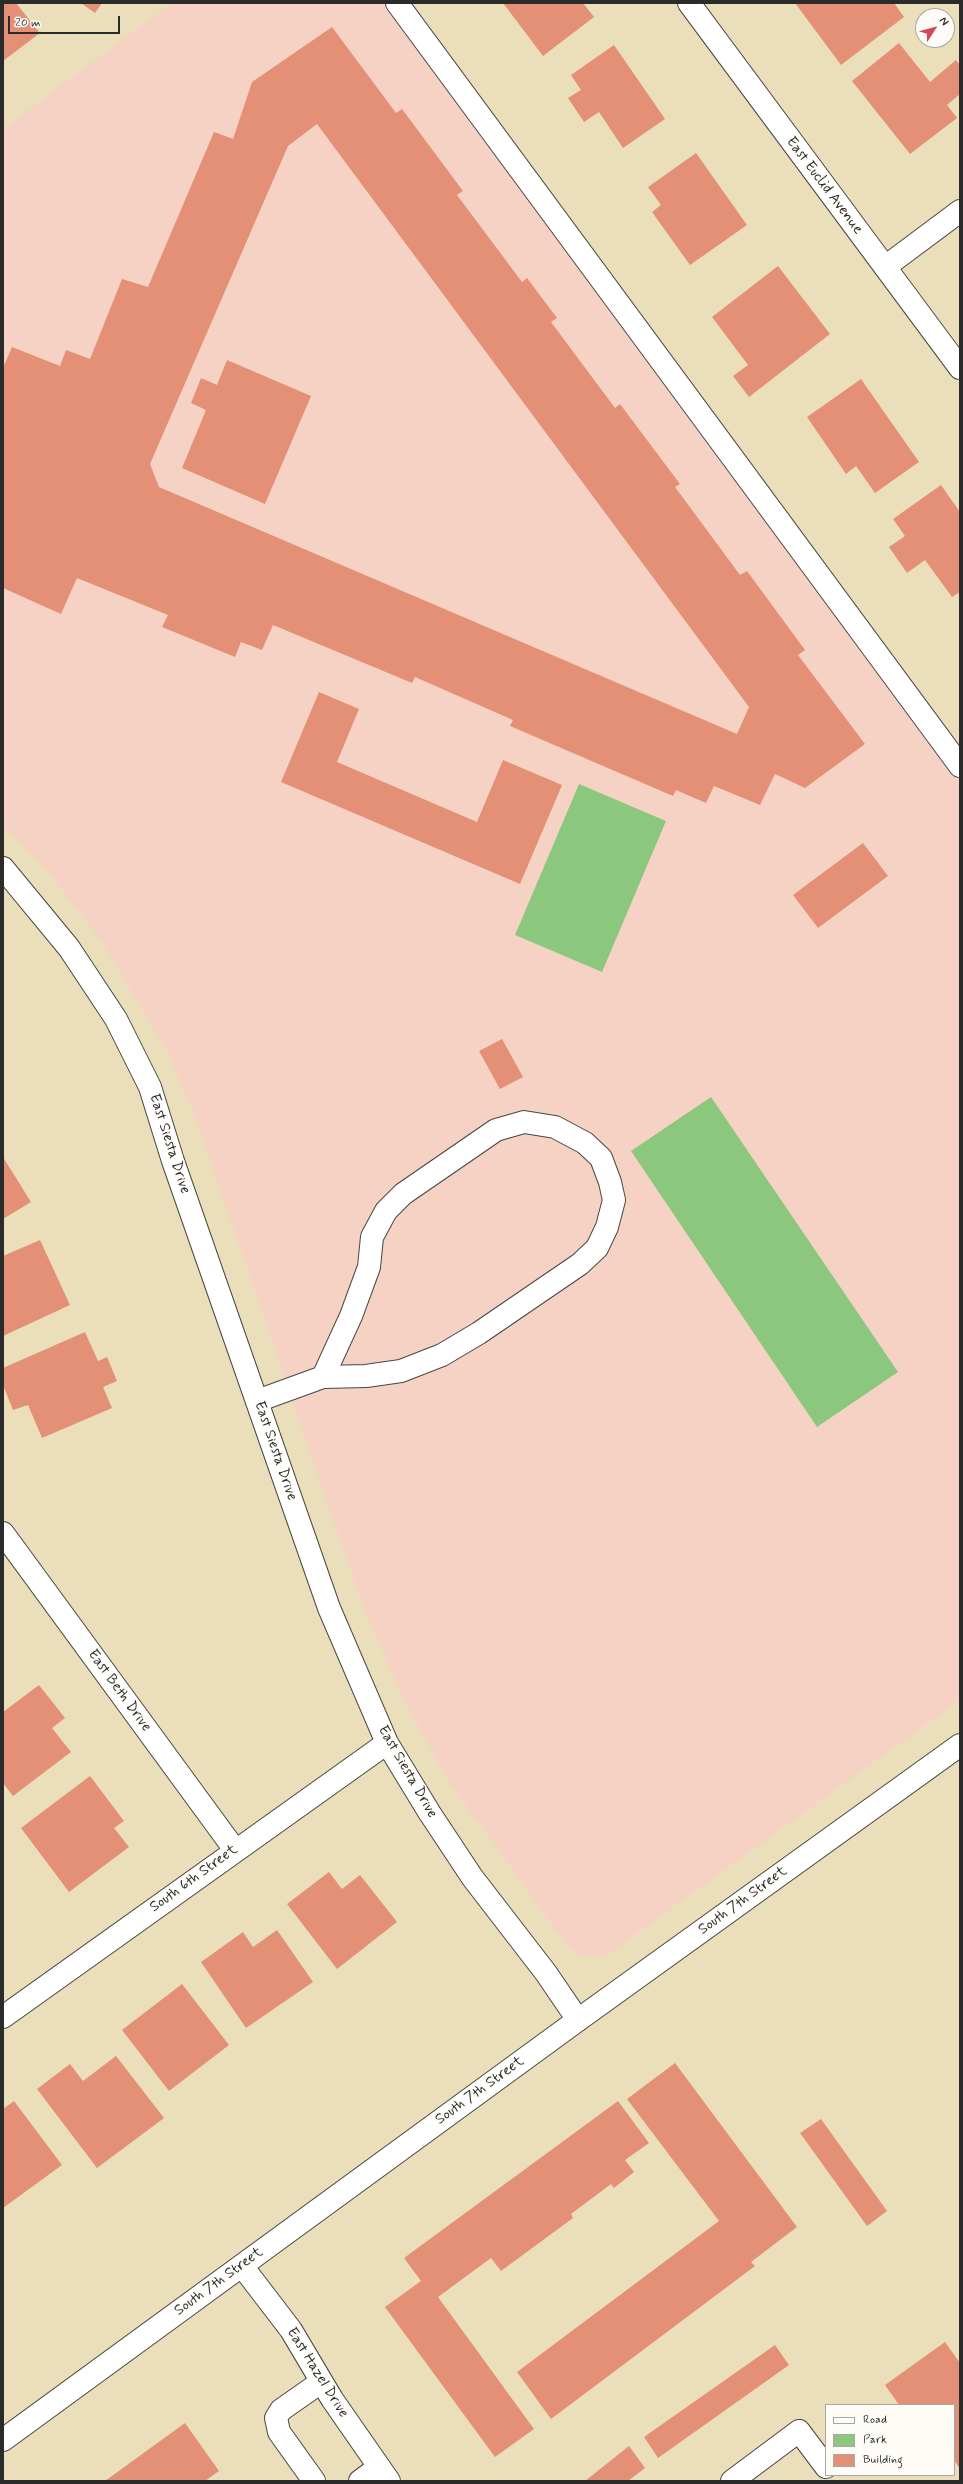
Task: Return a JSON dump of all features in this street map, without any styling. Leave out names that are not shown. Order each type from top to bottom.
[{"type":"street","points":[[397,3],[960,766]]},
{"type":"street","name":"East Euclid Avenue","points":[[689,3],[960,368]]},
{"type":"street","points":[[885,267],[960,211]]},
{"type":"street","name":"East Siesta Drive","points":[[3,868],[69,948],[116,1019],[150,1087],[173,1161],[329,1608],[387,1743],[429,1812],[472,1877],[546,1973],[578,2020]]},
{"type":"street","points":[[257,1400],[323,1377],[366,1376],[401,1371],[442,1355],[479,1333],[580,1264],[598,1248],[607,1227],[614,1200],[610,1182],[601,1158],[585,1143],[555,1127],[524,1122],[496,1130],[402,1194],[386,1211],[372,1238],[369,1267],[351,1316],[323,1377]]},
{"type":"street","name":"East Beth Drive","points":[[3,1533],[235,1850]]},
{"type":"street","name":"South 6th Street","points":[[3,2017],[387,1743]]},
{"type":"street","name":"South 7th Street","points":[[3,2440],[578,2020],[960,1745]]},
{"type":"street","name":"East Hazel Drive","points":[[242,2266],[291,2330],[321,2382],[384,2474]]},
{"type":"street","points":[[314,2481],[279,2432],[276,2418],[281,2410],[321,2382]]},
{"type":"street","points":[[732,2481],[798,2430],[825,2466]]},
{"type":"street","points":[[360,2481],[384,2474]]},
{"type":"shaded area","points":[[172,3],[386,3],[960,773],[960,1700],[611,1952],[600,1958],[580,1955],[568,1947],[447,1779],[405,1702],[364,1610],[197,1122],[170,1057],[102,942],[44,866],[3,827],[3,129]]},
{"type":"green space","points":[[579,784],[666,821],[602,972],[515,935]]},
{"type":"green space","points":[[711,1097],[898,1372],[817,1427],[631,1151]]},
{"type":"building","points":[[3,3],[16,3],[40,33],[3,61]]},
{"type":"building","points":[[81,3],[102,3],[95,13]]},
{"type":"building","points":[[503,3],[583,3],[594,17],[543,56]]},
{"type":"building","points":[[795,3],[894,3],[904,17],[841,65]]},
{"type":"building","points":[[332,27],[396,113],[402,109],[463,191],[457,195],[522,282],[527,278],[557,318],[551,322],[615,408],[620,404],[680,484],[675,487],[740,575],[747,571],[805,650],[798,655],[865,744],[805,788],[775,774],[760,805],[714,786],[706,803],[676,790],[673,796],[510,726],[513,720],[415,677],[412,683],[273,625],[262,650],[241,642],[235,657],[162,627],[168,615],[77,578],[61,614],[3,588],[3,368],[12,347],[60,366],[66,350],[90,359],[122,279],[148,287],[214,132],[233,139],[252,82]],"holes":[[[317,124],[749,707],[737,734],[159,487],[150,464],[288,146]]]},
{"type":"building","points":[[899,43],[930,82],[956,60],[960,65],[960,94],[947,105],[957,118],[910,154],[852,81]]},
{"type":"building","points":[[614,45],[665,119],[623,148],[599,112],[584,122],[568,98],[581,90],[571,75]]},
{"type":"building","points":[[696,153],[747,225],[690,265],[652,212],[661,205],[648,187]]},
{"type":"building","points":[[778,266],[830,334],[749,397],[733,376],[748,365],[712,317]]},
{"type":"building","points":[[227,360],[311,396],[265,504],[182,468],[206,410],[191,403],[201,378],[217,385]]},
{"type":"building","points":[[861,379],[919,462],[875,493],[856,466],[846,474],[807,417]]},
{"type":"building","points":[[941,485],[960,512],[960,592],[952,597],[925,560],[907,573],[889,547],[905,536],[893,519]]},
{"type":"building","points":[[319,692],[359,709],[337,762],[477,822],[503,760],[562,785],[520,884],[281,782]]},
{"type":"building","points":[[863,843],[888,876],[818,928],[793,895]]},
{"type":"building","points":[[502,1039],[523,1077],[500,1089],[479,1051]]},
{"type":"building","points":[[3,1157],[31,1202],[3,1219]]},
{"type":"building","points":[[40,1240],[70,1305],[3,1336],[3,1256]]},
{"type":"building","points":[[85,1332],[98,1361],[107,1357],[117,1381],[103,1387],[112,1408],[42,1438],[28,1405],[13,1410],[3,1385],[3,1368]]},
{"type":"building","points":[[39,1685],[65,1718],[52,1728],[71,1752],[13,1796],[3,1783],[3,1712]]},
{"type":"building","points":[[90,1776],[124,1821],[114,1828],[129,1847],[69,1892],[21,1828]]},
{"type":"building","points":[[329,1872],[342,1889],[360,1875],[397,1922],[337,1969],[287,1904]]},
{"type":"building","points":[[277,1930],[313,1982],[246,2028],[201,1962],[243,1932],[253,1947]]},
{"type":"building","points":[[182,1984],[229,2045],[169,2091],[122,2030]]},
{"type":"building","points":[[116,2056],[164,2118],[97,2168],[37,2089],[70,2064],[83,2081]]},
{"type":"building","points":[[675,2063],[797,2227],[751,2262],[755,2266],[551,2419],[517,2372],[719,2221],[627,2099]]},
{"type":"building","points":[[14,2101],[62,2165],[3,2208],[3,2109]]},
{"type":"building","points":[[618,2101],[649,2143],[625,2160],[634,2172],[614,2188],[611,2184],[571,2214],[573,2218],[501,2271],[491,2258],[438,2297],[534,2429],[495,2457],[385,2307],[421,2281],[404,2258]]},
{"type":"building","points":[[821,2119],[887,2211],[867,2226],[800,2133]]},
{"type":"building","points":[[945,2342],[960,2363],[960,2469],[955,2462],[955,2404],[898,2404],[885,2385]]},
{"type":"building","points":[[775,2345],[789,2365],[658,2458],[644,2437]]},
{"type":"building","points":[[185,2423],[219,2471],[205,2481],[105,2481]]},
{"type":"building","points":[[629,2446],[645,2468],[628,2481],[585,2481]]}]
